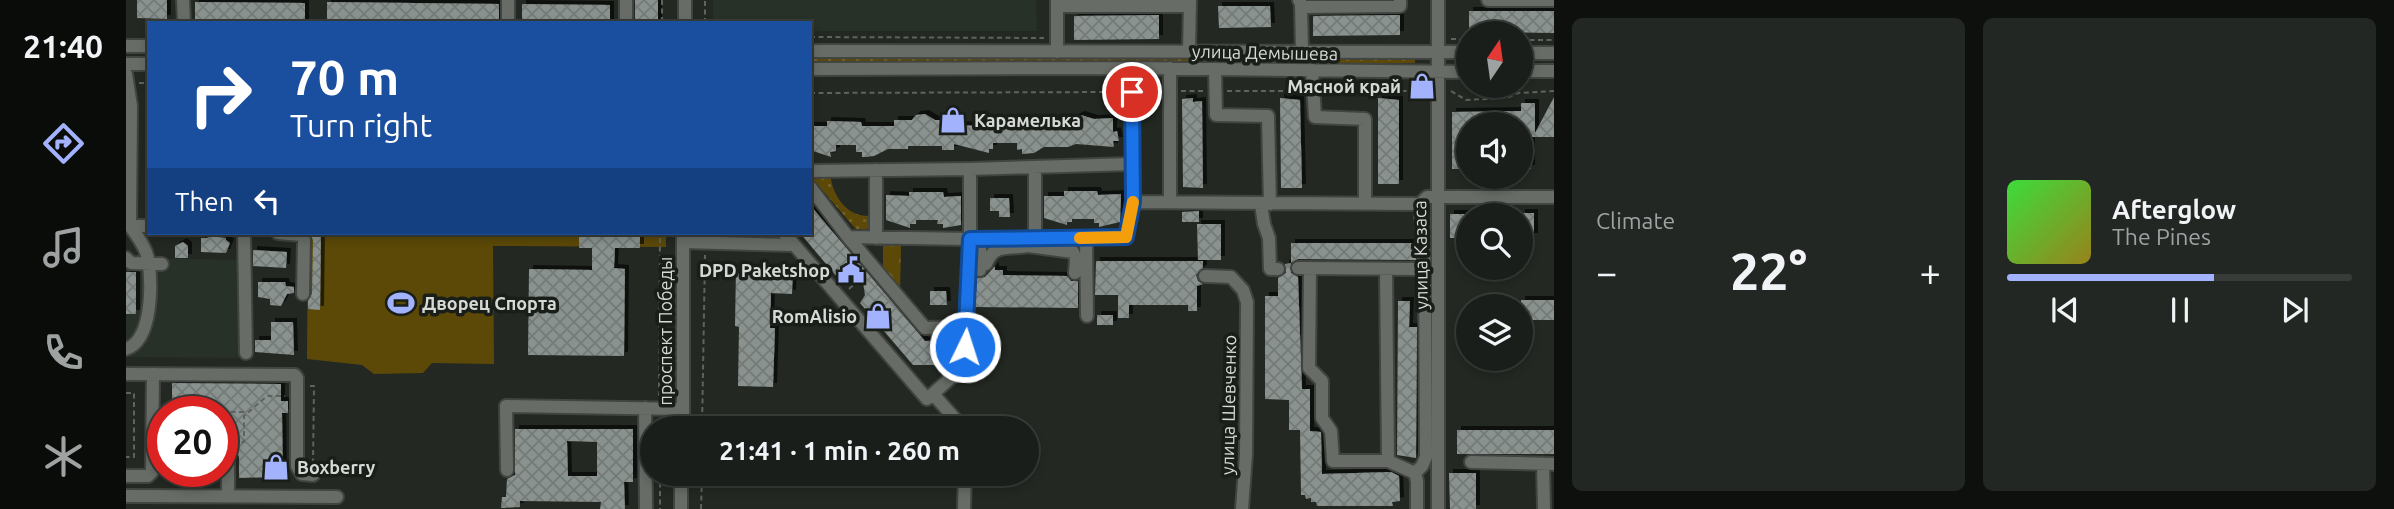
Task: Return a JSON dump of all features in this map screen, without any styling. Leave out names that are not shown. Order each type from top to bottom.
[{"type":"street","points":[[183,0],[184,21]]},
{"type":"street","points":[[508,0],[508,21]]},
{"type":"street","points":[[626,0],[626,21]]},
{"type":"street","points":[[685,0],[685,21]]},
{"type":"street","points":[[1302,52],[1300,3],[1400,6],[1400,0]]},
{"type":"street","name":"улица Казаса","points":[[1438,0],[1438,509]]},
{"type":"street","points":[[1488,0],[1554,1]]},
{"type":"street","points":[[1057,52],[1057,3],[1190,3],[1189,52]]},
{"type":"street","points":[[126,46],[147,46]]},
{"type":"street","name":"улица Демышева","points":[[812,51],[1456,52]]},
{"type":"street","points":[[1533,53],[1554,53]]},
{"type":"street","points":[[126,64],[147,64]]},
{"type":"street","points":[[848,237],[1030,241],[1126,237],[1133,202],[1132,68]]},
{"type":"street","points":[[1170,68],[1170,202]]},
{"type":"street","name":"улица Демышева","points":[[812,69],[1170,68],[1456,72]]},
{"type":"street","points":[[1215,69],[1216,115],[1268,116],[1264,224],[1269,238],[1269,269],[1278,269]]},
{"type":"street","points":[[1312,70],[1315,117],[1365,119],[1365,204]]},
{"type":"street","points":[[1533,71],[1554,71]]},
{"type":"street","points":[[126,74],[131,106],[130,226],[142,242],[148,264],[149,316],[137,343],[126,349]]},
{"type":"street","points":[[812,171],[970,170],[1131,164]]},
{"type":"street","points":[[1030,241],[1035,167]]},
{"type":"street","points":[[876,170],[876,238]]},
{"type":"street","points":[[786,235],[927,399],[964,367],[975,239],[970,170]]},
{"type":"street","points":[[812,190],[925,328],[967,327]]},
{"type":"street","points":[[1133,202],[1420,204],[1427,197],[1554,197]]},
{"type":"street","points":[[1415,473],[1426,457],[1425,269],[1420,204]]},
{"type":"street","points":[[130,226],[147,226]]},
{"type":"street","points":[[244,235],[246,353]]},
{"type":"street","points":[[301,235],[304,240],[303,294]]},
{"type":"street","points":[[683,237],[705,243],[794,245]]},
{"type":"street","name":"проспект Победы","points":[[683,237],[683,416]]},
{"type":"street","points":[[1086,238],[1087,316]]},
{"type":"street","points":[[975,239],[983,267],[991,253],[997,249],[1030,241],[1073,253],[1076,259],[1075,273]]},
{"type":"street","points":[[126,258],[131,263],[162,264]]},
{"type":"street","points":[[1415,473],[1388,461],[1333,461],[1331,431],[1322,418],[1322,381],[1310,368],[1304,268],[1425,269]]},
{"type":"street","points":[[1386,269],[1388,461]]},
{"type":"street","name":"улица Шевченко","points":[[1205,278],[1234,281],[1243,290],[1247,302],[1246,454],[1242,509]]},
{"type":"street","points":[[126,374],[292,373],[297,378],[297,466],[302,474],[313,475]]},
{"type":"street","points":[[126,476],[148,476],[152,471],[152,374]]},
{"type":"street","points":[[933,394],[952,416]]},
{"type":"street","points":[[507,470],[506,406],[683,409]]},
{"type":"street","points":[[645,408],[646,509]]},
{"type":"street","points":[[1471,462],[1548,464],[1547,505]]},
{"type":"street","points":[[1415,473],[1418,509]]},
{"type":"street","points":[[681,486],[681,509]]},
{"type":"street","points":[[964,509],[965,486]]},
{"type":"street","points":[[228,496],[229,487]]},
{"type":"street","points":[[126,496],[337,497]]},
{"type":"path","points":[[662,0],[662,21]]},
{"type":"path","points":[[705,0],[705,21]]},
{"type":"path","points":[[812,37],[1057,38]]},
{"type":"path","points":[[1533,40],[1554,40]]},
{"type":"path","points":[[1452,84],[1452,90],[1466,100],[1507,98],[1518,93],[1554,91]]},
{"type":"path","points":[[812,93],[1438,91]]},
{"type":"path","points":[[659,416],[660,235]]},
{"type":"path","points":[[702,416],[705,243]]},
{"type":"path","points":[[842,276],[854,274]]},
{"type":"path","points":[[845,292],[862,278]]},
{"type":"path","points":[[297,386],[314,386],[313,475]]},
{"type":"path","points":[[126,393],[134,393],[134,457],[126,457]]},
{"type":"path","points":[[238,445],[244,442],[244,416],[267,396],[281,396]]},
{"type":"path","points":[[238,412],[248,412]]},
{"type":"path","points":[[660,486],[660,509]]},
{"type":"path","points":[[701,509],[702,486]]},
{"type":"shaded area","points":[[713,0],[1036,0],[1037,31],[812,31],[812,21],[713,21]]},
{"type":"shaded area","points":[[126,248],[134,258],[242,260],[239,358],[126,357]]},
{"type":"green space","points":[[812,57],[1415,57],[1415,63],[812,63]]},
{"type":"green space","points":[[830,173],[837,197],[847,209],[870,216],[870,226],[867,229],[856,229],[813,179],[817,175]]},
{"type":"green space","name":"Дворец Спорта","points":[[308,235],[666,235],[666,247],[493,246],[494,364],[432,363],[423,373],[374,374],[362,365],[307,359]]},
{"type":"green space","points":[[707,235],[772,235],[766,239]]},
{"type":"green space","points":[[883,245],[901,246],[900,294],[883,274]]},
{"type":"building","points":[[137,0],[167,0],[167,19],[137,18]]},
{"type":"building","points":[[635,0],[658,0],[658,21],[635,21]]},
{"type":"building","points":[[195,2],[305,3],[305,21],[195,21]]},
{"type":"building","points":[[327,2],[499,4],[499,21],[327,21]]},
{"type":"building","points":[[522,4],[610,5],[610,21],[522,21]]},
{"type":"building","points":[[1218,6],[1270,6],[1271,27],[1219,28]]},
{"type":"building","points":[[1469,11],[1554,11],[1554,33],[1533,33],[1533,21],[1469,21]]},
{"type":"building","points":[[1159,15],[1159,39],[1074,40],[1074,16]]},
{"type":"building","points":[[1400,15],[1400,35],[1313,36],[1313,16]]},
{"type":"building","points":[[1554,97],[1554,137],[1533,137],[1533,112],[1456,112],[1456,169],[1452,169],[1452,112],[1521,111],[1521,103],[1535,103],[1535,133]]},
{"type":"building","points":[[1193,98],[1193,102],[1202,101],[1203,188],[1183,187],[1182,99]]},
{"type":"building","points":[[1280,98],[1300,100],[1302,188],[1281,188]]},
{"type":"building","points":[[1378,98],[1399,100],[1399,184],[1378,184]]},
{"type":"building","points":[[925,114],[935,120],[953,120],[953,125],[986,126],[986,121],[1055,125],[1055,119],[1072,119],[1081,115],[1094,119],[1113,118],[1113,132],[1117,131],[1119,141],[1113,141],[1114,147],[1076,144],[1068,147],[1044,147],[1034,153],[1022,154],[1022,149],[1017,150],[1017,143],[993,143],[993,149],[989,149],[989,153],[954,144],[954,150],[942,150],[942,146],[908,146],[908,149],[888,149],[866,157],[862,157],[862,152],[856,152],[856,145],[836,145],[836,151],[830,152],[831,157],[812,151],[812,126],[827,126],[827,121],[861,122],[862,126],[894,126],[894,120],[912,120],[916,115]]},
{"type":"building","points":[[1064,191],[1097,191],[1098,195],[1121,194],[1120,222],[1099,227],[1099,223],[1094,223],[1094,219],[1072,219],[1067,225],[1044,218],[1044,196],[1064,196]]},
{"type":"building","points":[[909,192],[943,192],[944,197],[961,196],[961,225],[943,228],[943,224],[937,224],[938,220],[916,220],[916,224],[910,224],[910,228],[886,220],[886,195],[909,196]]},
{"type":"building","points":[[990,198],[1009,198],[1010,217],[999,217],[999,211],[990,211]]},
{"type":"building","points":[[812,207],[925,341],[954,340],[954,363],[913,365],[860,303],[865,295],[862,276],[848,273],[837,277],[802,235],[812,235]]},
{"type":"building","points":[[1199,211],[1199,222],[1182,222],[1182,212]]},
{"type":"building","points":[[1450,214],[1456,214],[1456,238],[1450,238]]},
{"type":"building","points":[[1197,224],[1221,224],[1221,260],[1198,260]]},
{"type":"building","points":[[216,235],[226,238],[230,243],[226,253],[201,252],[201,238]]},
{"type":"building","points":[[311,235],[321,235],[320,310],[308,309],[312,294]]},
{"type":"building","name":"Дворец Спорта","points":[[579,235],[640,235],[640,248],[615,248],[614,268],[625,269],[624,356],[528,355],[529,269],[592,270],[592,248],[579,248]]},
{"type":"building","points":[[183,242],[188,246],[188,258],[175,258],[175,246]]},
{"type":"building","points":[[1291,243],[1414,243],[1416,260],[1298,259],[1291,263]]},
{"type":"building","points":[[253,250],[287,252],[286,268],[253,266]]},
{"type":"building","points":[[1096,261],[1203,261],[1203,268],[1196,275],[1198,281],[1203,284],[1197,286],[1197,311],[1188,311],[1188,305],[1129,305],[1129,318],[1118,318],[1118,295],[1095,295]]},
{"type":"building","points":[[1291,263],[1291,273],[1298,277],[1302,389],[1310,389],[1310,431],[1321,432],[1322,474],[1391,472],[1399,476],[1400,501],[1392,502],[1393,506],[1317,506],[1316,502],[1311,502],[1311,498],[1306,499],[1305,495],[1301,495],[1300,430],[1289,430],[1289,400],[1265,399],[1265,296],[1278,296],[1278,278],[1286,273],[1285,264]]},
{"type":"building","points":[[995,266],[995,270],[1003,270],[1003,275],[1067,276],[1071,281],[1078,281],[1078,308],[975,307],[977,278],[985,277]]},
{"type":"building","points":[[736,268],[793,269],[792,294],[771,293],[770,328],[775,328],[773,387],[738,386]]},
{"type":"building","points":[[126,272],[136,272],[136,314],[126,314]]},
{"type":"building","points":[[258,282],[285,282],[286,286],[294,287],[294,293],[287,294],[281,306],[270,305],[270,299],[258,297]]},
{"type":"building","points":[[930,291],[946,291],[947,305],[930,305]]},
{"type":"building","points":[[1533,300],[1554,300],[1554,320],[1533,320]]},
{"type":"building","points":[[1398,301],[1410,301],[1409,327],[1417,327],[1416,458],[1397,455]]},
{"type":"building","points":[[1097,315],[1113,315],[1113,325],[1097,325]]},
{"type":"building","points":[[271,322],[293,322],[294,355],[255,352],[255,340],[271,340]]},
{"type":"building","points":[[172,383],[281,384],[281,401],[288,401],[288,413],[282,413],[283,477],[239,478],[238,396],[172,396]]},
{"type":"building","points":[[515,429],[633,429],[633,482],[624,482],[625,509],[600,509],[601,502],[520,501],[520,507],[501,508],[502,497],[506,497],[507,479],[515,475]],"holes":[[[567,441],[597,442],[597,476],[568,476]]]},
{"type":"building","points":[[1457,430],[1554,430],[1554,454],[1457,454]]},
{"type":"building","points":[[1449,473],[1476,473],[1476,509],[1450,509]]},
{"type":"slow traffic","points":[[1080,238],[1126,237],[1133,202]]},
{"type":"place","name":"Мясной край","points":[[1422,86]]},
{"type":"place","name":"Карамелька","points":[[953,120]]},
{"type":"place","name":"DPD Paketshop","points":[[851,270]]},
{"type":"place","name":"Дворец Спорта","points":[[401,303]]},
{"type":"place","name":"RomAlisio","points":[[878,316]]},
{"type":"place","name":"Boxberry","points":[[276,467]]},
{"type":"route","points":[[965,347],[970,239],[1126,237],[1133,202],[1132,92]]}]
